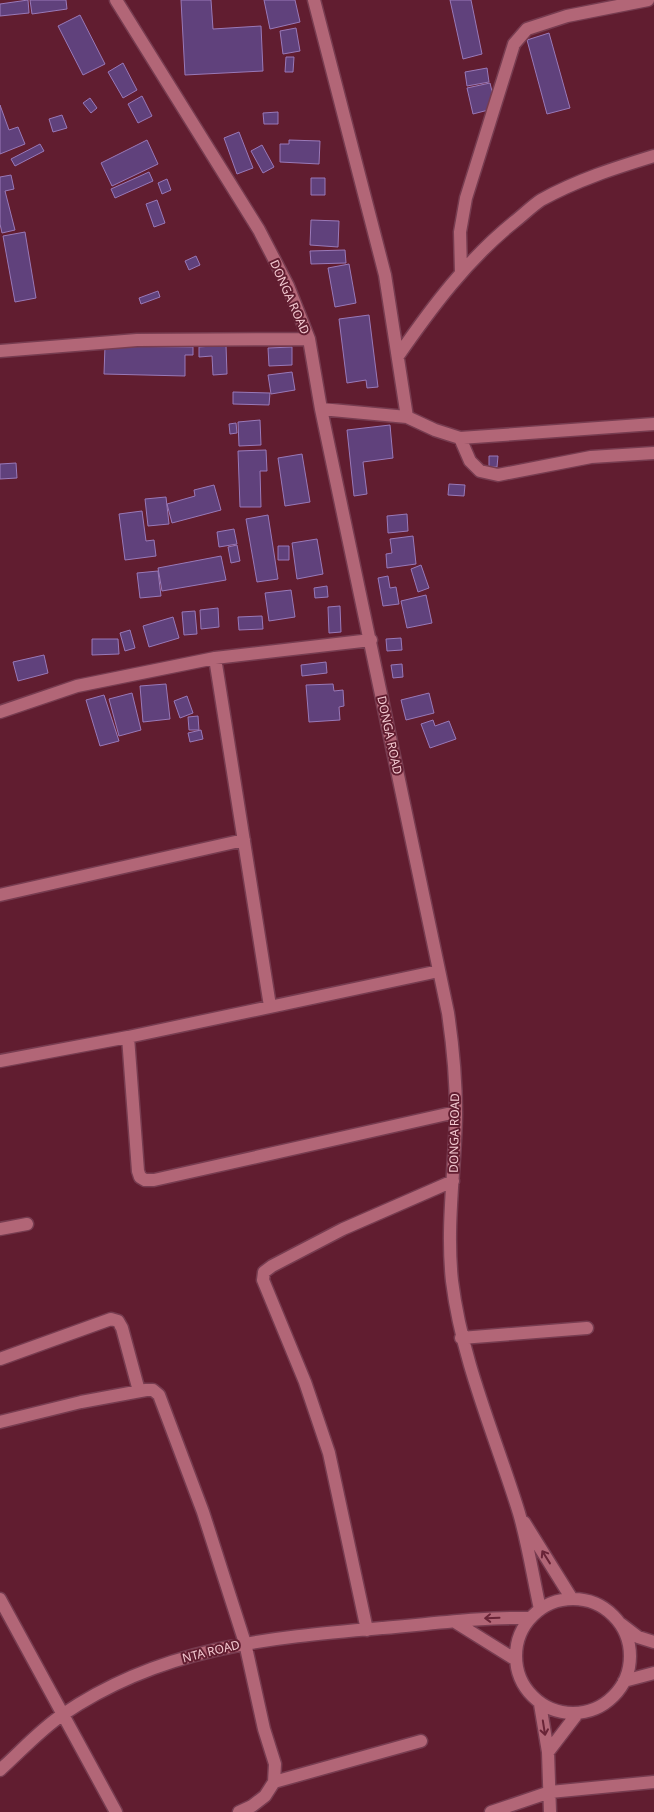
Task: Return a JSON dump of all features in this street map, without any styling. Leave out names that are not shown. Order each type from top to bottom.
[{"type":"street","name":"DONGA ROAD","points":[[116,0],[258,230],[288,286],[309,339],[321,409],[439,971],[454,1056],[456,1112],[449,1236],[452,1280],[461,1338],[482,1409],[519,1513]]},
{"type":"street","points":[[314,0],[385,275],[407,417]]},
{"type":"street","points":[[461,272],[460,232],[466,198],[514,44],[527,29],[567,16],[648,0]]},
{"type":"street","points":[[398,356],[430,310],[461,272],[493,239],[539,202],[592,175],[654,156]]},
{"type":"street","points":[[0,352],[138,340],[309,339]]},
{"type":"street","points":[[321,409],[407,417],[435,430],[460,438],[654,424]]},
{"type":"street","points":[[460,438],[470,461],[480,471],[498,475],[591,457],[654,453]]},
{"type":"street","points":[[0,712],[77,686],[214,658],[371,640]]},
{"type":"street","points":[[214,658],[270,1006]]},
{"type":"street","points":[[0,895],[244,840]]},
{"type":"street","points":[[0,1061],[128,1037],[439,971]]},
{"type":"street","points":[[128,1037],[138,1171],[140,1177],[145,1180],[154,1180],[456,1112]]},
{"type":"street","points":[[366,1630],[329,1453],[305,1382],[263,1280],[264,1272],[343,1229],[453,1181]]},
{"type":"street","points":[[0,1229],[27,1224]]},
{"type":"street","points":[[0,1359],[111,1319],[118,1321],[122,1328],[139,1391]]},
{"type":"street","points":[[461,1338],[587,1328]]},
{"type":"street","points":[[0,1422],[81,1402],[139,1391],[153,1390],[159,1395],[203,1512],[245,1643],[264,1729],[275,1764],[274,1782],[265,1796],[252,1806],[238,1812]]},
{"type":"street","points":[[519,1513],[572,1599]]},
{"type":"street","points":[[519,1513],[540,1608]]},
{"type":"street","points":[[0,1599],[61,1715],[116,1812]]},
{"type":"street","points":[[619,1623],[626,1636],[630,1651],[629,1666],[624,1681],[605,1704],[577,1714],[558,1712],[540,1704],[523,1685],[516,1660],[516,1645],[521,1631],[529,1618],[540,1608],[556,1601],[572,1599],[598,1605],[638,1637],[654,1642]]},
{"type":"street","name":"NTA ROAD","points":[[0,1770],[61,1715],[146,1670],[207,1650],[245,1643],[366,1630],[493,1618],[529,1618]]},
{"type":"street","points":[[455,1622],[516,1660]]},
{"type":"street","points":[[624,1681],[654,1673]]},
{"type":"street","points":[[540,1704],[548,1752],[550,1812]]},
{"type":"street","points":[[548,1752],[577,1714]]},
{"type":"street","points":[[274,1782],[420,1742]]},
{"type":"street","points":[[491,1812],[550,1792],[654,1782]]},
{"type":"building","points":[[28,0],[29,13],[0,16],[0,4]]},
{"type":"building","points":[[30,0],[66,0],[67,9],[32,14]]},
{"type":"building","points":[[181,0],[211,0],[213,29],[261,26],[263,71],[185,75]]},
{"type":"building","points":[[264,0],[295,0],[300,22],[270,29]]},
{"type":"building","points":[[450,0],[471,0],[482,54],[463,59]]},
{"type":"building","points":[[80,15],[105,64],[83,75],[58,26]]},
{"type":"building","points":[[296,28],[300,51],[283,54],[280,31]]},
{"type":"building","points":[[549,33],[570,108],[547,114],[527,40]]},
{"type":"building","points":[[286,57],[294,57],[293,72],[285,72]]},
{"type":"building","points":[[123,63],[137,90],[123,98],[108,72]]},
{"type":"building","points":[[487,68],[489,82],[467,86],[465,72]]},
{"type":"building","points":[[490,83],[496,108],[473,114],[467,88]]},
{"type":"building","points":[[142,96],[152,116],[138,123],[128,104]]},
{"type":"building","points":[[90,98],[97,108],[91,113],[83,103]]},
{"type":"building","points":[[0,105],[9,130],[18,127],[25,144],[0,154]]},
{"type":"building","points":[[278,112],[278,124],[264,124],[263,113]]},
{"type":"building","points":[[62,115],[67,128],[53,132],[49,119]]},
{"type":"building","points":[[239,132],[253,168],[237,174],[224,138]]},
{"type":"building","points":[[147,140],[158,164],[112,186],[101,163]]},
{"type":"building","points":[[289,140],[320,141],[319,164],[280,162],[280,144],[289,144]]},
{"type":"building","points":[[40,144],[44,151],[15,166],[11,159]]},
{"type":"building","points":[[262,145],[274,167],[263,173],[251,151]]},
{"type":"building","points":[[149,172],[153,181],[115,198],[111,189]]},
{"type":"building","points":[[11,175],[14,189],[5,191],[15,230],[2,233],[0,224],[0,177]]},
{"type":"building","points":[[311,178],[325,178],[325,195],[311,195]]},
{"type":"building","points":[[167,179],[171,190],[162,194],[158,183]]},
{"type":"building","points":[[157,200],[165,223],[154,227],[146,204]]},
{"type":"building","points":[[311,220],[339,221],[338,247],[310,245]]},
{"type":"building","points":[[25,232],[36,298],[15,302],[3,236]]},
{"type":"building","points":[[345,250],[346,263],[311,264],[310,251]]},
{"type":"building","points":[[196,256],[200,265],[189,270],[185,261]]},
{"type":"building","points":[[349,264],[356,303],[335,307],[328,268]]},
{"type":"building","points":[[158,291],[160,297],[141,304],[139,298]]},
{"type":"building","points":[[369,315],[378,387],[367,388],[366,380],[347,383],[339,319]]},
{"type":"building","points":[[226,345],[227,374],[213,375],[212,356],[199,357],[199,347]]},
{"type":"building","points":[[105,346],[193,347],[193,355],[185,355],[185,376],[104,374]]},
{"type":"building","points":[[292,347],[292,365],[269,366],[268,348]]},
{"type":"building","points":[[292,372],[295,390],[271,394],[268,375]]},
{"type":"building","points":[[233,392],[270,393],[269,405],[233,404]]},
{"type":"building","points":[[260,420],[261,445],[239,446],[238,422]]},
{"type":"building","points":[[236,423],[237,433],[230,434],[229,424]]},
{"type":"building","points":[[390,425],[393,458],[363,462],[367,494],[354,496],[347,430]]},
{"type":"building","points":[[266,450],[267,471],[260,471],[261,507],[240,507],[238,451]]},
{"type":"building","points":[[302,454],[310,502],[285,506],[278,458]]},
{"type":"building","points":[[489,456],[498,456],[497,467],[489,467]]},
{"type":"building","points":[[16,463],[17,478],[0,479],[0,464]]},
{"type":"building","points":[[449,484],[465,485],[464,496],[448,495]]},
{"type":"building","points":[[214,485],[221,510],[172,523],[167,504],[195,496],[194,490]]},
{"type":"building","points":[[166,497],[169,524],[148,526],[145,499]]},
{"type":"building","points":[[142,511],[146,541],[154,540],[156,556],[125,560],[119,514]]},
{"type":"building","points":[[407,514],[408,531],[388,533],[387,516]]},
{"type":"building","points":[[268,515],[278,579],[257,582],[246,519]]},
{"type":"building","points":[[234,529],[237,544],[219,547],[217,532]]},
{"type":"building","points":[[413,536],[416,564],[387,568],[386,554],[392,553],[390,539]]},
{"type":"building","points":[[317,539],[323,574],[297,579],[292,543]]},
{"type":"building","points":[[237,545],[240,561],[231,563],[228,547]]},
{"type":"building","points":[[278,546],[289,546],[289,560],[278,560]]},
{"type":"building","points":[[221,556],[226,580],[162,591],[158,568]]},
{"type":"building","points":[[421,565],[429,588],[418,592],[411,569]]},
{"type":"building","points":[[158,571],[161,596],[140,598],[137,573]]},
{"type":"building","points":[[388,576],[390,588],[396,587],[399,604],[383,606],[378,578]]},
{"type":"building","points":[[327,586],[328,597],[315,598],[314,588]]},
{"type":"building","points":[[291,590],[295,617],[269,621],[265,593]]},
{"type":"building","points":[[426,595],[432,623],[407,628],[401,601]]},
{"type":"building","points":[[340,606],[341,632],[329,633],[328,607]]},
{"type":"building","points":[[218,608],[219,627],[201,629],[200,610]]},
{"type":"building","points":[[195,611],[197,634],[184,635],[182,612]]},
{"type":"building","points":[[262,616],[263,629],[239,630],[238,617]]},
{"type":"building","points":[[173,617],[179,638],[149,647],[143,626]]},
{"type":"building","points":[[130,630],[135,648],[125,651],[120,633]]},
{"type":"building","points":[[401,638],[402,650],[387,651],[386,639]]},
{"type":"building","points":[[92,639],[118,639],[119,654],[92,655]]},
{"type":"building","points":[[44,655],[48,673],[18,681],[13,662]]},
{"type":"building","points":[[326,662],[327,673],[302,676],[301,665]]},
{"type":"building","points":[[402,664],[403,677],[393,678],[391,665]]},
{"type":"building","points":[[166,684],[170,719],[143,722],[140,686]]},
{"type":"building","points":[[333,684],[334,691],[343,690],[344,706],[339,707],[340,720],[309,722],[306,685]]},
{"type":"building","points":[[132,693],[141,730],[119,736],[109,699]]},
{"type":"building","points":[[429,693],[434,713],[406,720],[401,700]]},
{"type":"building","points":[[104,695],[119,741],[100,746],[86,700]]},
{"type":"building","points":[[187,696],[193,713],[180,718],[174,701]]},
{"type":"building","points":[[198,716],[199,730],[189,730],[188,717]]},
{"type":"building","points":[[433,720],[435,726],[449,721],[456,739],[430,748],[421,724]]},
{"type":"building","points":[[201,730],[203,739],[190,742],[188,733]]}]
